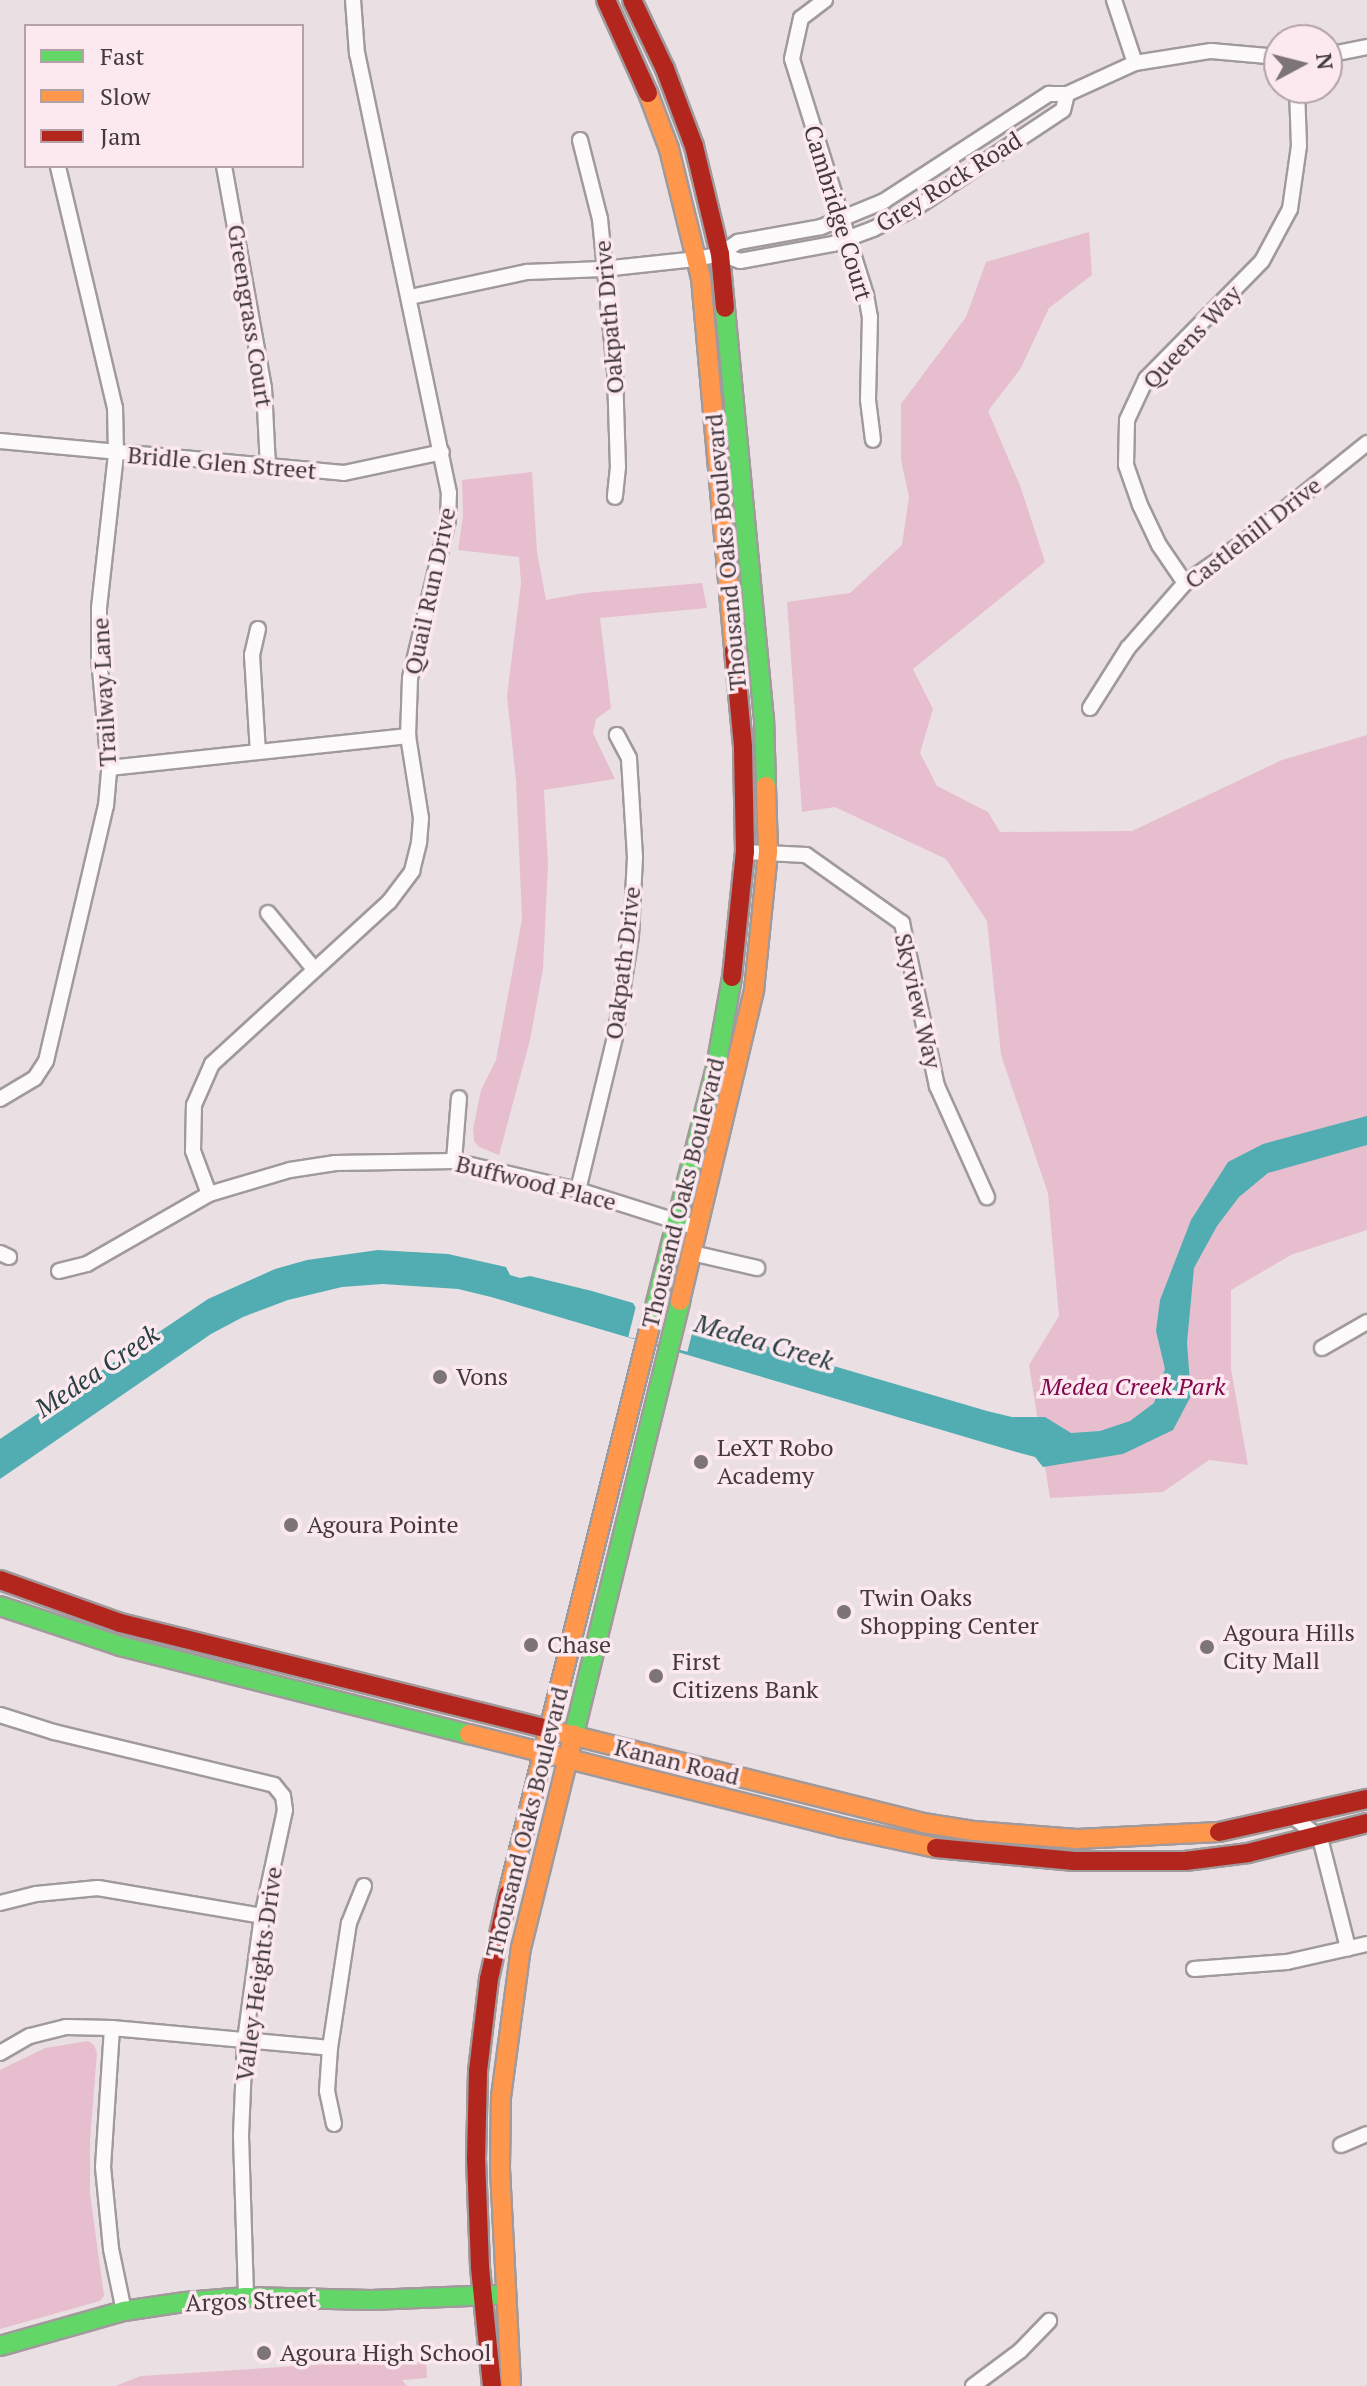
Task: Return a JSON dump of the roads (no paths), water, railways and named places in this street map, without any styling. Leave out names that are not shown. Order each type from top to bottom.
[{"type":"main road","name":"Thousand Oaks Boulevard","points":[[492,2386],[477,2209],[478,2071],[501,1918],[655,1311],[730,995],[745,852],[742,731],[707,329],[697,259],[669,149],[639,68],[606,0]]},
{"type":"main road","name":"Thousand Oaks Boulevard","points":[[511,2386],[500,2167],[501,2097],[527,1915],[692,1253],[754,990],[768,851],[764,717],[720,254],[694,146],[665,69],[632,0]]},
{"type":"main road","name":"Kanan Road","points":[[0,1580],[120,1623],[923,1823],[974,1831],[1077,1839],[1151,1838],[1240,1830],[1367,1799]]},
{"type":"main road","name":"Kanan Road","points":[[0,1606],[120,1646],[843,1828],[948,1850],[1013,1858],[1123,1863],[1185,1861],[1248,1853],[1320,1838],[1367,1823]]},
{"type":"main road","name":"Argos Street","points":[[0,2346],[124,2311],[246,2297],[371,2300],[507,2294]]},
{"type":"street","name":"Quail Run Drive","points":[[209,1194],[193,1151],[194,1105],[212,1064],[389,902],[412,871],[421,818],[408,736],[410,678],[448,520],[449,493],[357,54],[353,0]]},
{"type":"street","name":"Cambridge Court","points":[[825,0],[801,18],[792,59],[851,238],[870,317],[868,400],[873,440]]},
{"type":"street","points":[[1114,0],[1135,63]]},
{"type":"street","points":[[1343,52],[1367,47]]},
{"type":"street","name":"Grey Rock Road","points":[[410,297],[527,272],[603,269],[697,259],[720,254],[738,242],[821,227],[884,201],[1049,94],[1067,94],[1135,63],[1211,51],[1263,56]]},
{"type":"street","name":"Grey Rock Road","points":[[720,254],[740,261],[851,238],[917,207],[1063,110],[1067,94]]},
{"type":"street","name":"Queens Way","points":[[1185,583],[1159,545],[1140,505],[1126,465],[1127,420],[1146,379],[1262,261],[1290,209],[1299,146],[1298,104]]},
{"type":"street","name":"Oakpath Drive","points":[[580,140],[600,219],[615,373],[618,467],[615,497]]},
{"type":"street","name":"Trailway Lane","points":[[0,1099],[35,1078],[46,1061],[106,806],[109,768],[99,659],[99,608],[116,454],[115,408],[58,168]]},
{"type":"street","name":"Greengrass Court","points":[[224,168],[264,388],[268,467]]},
{"type":"street","name":"Bridle Glen Street","points":[[0,441],[344,473],[442,452]]},
{"type":"street","name":"Castlehill Drive","points":[[1090,708],[1128,648],[1185,583],[1244,542],[1367,443]]},
{"type":"street","points":[[258,629],[252,655],[258,752]]},
{"type":"street","name":"Oakpath Drive","points":[[578,1190],[615,1037],[631,936],[635,857],[629,758],[617,735]]},
{"type":"street","points":[[109,768],[408,736]]},
{"type":"street","name":"Skyview Way","points":[[745,852],[806,855],[902,923],[922,1031],[937,1086],[987,1197]]},
{"type":"street","points":[[268,913],[314,969]]},
{"type":"street","points":[[454,1161],[459,1098]]},
{"type":"street","name":"Buffwood Place","points":[[59,1271],[87,1264],[209,1194],[290,1170],[335,1163],[454,1161],[578,1190],[698,1228]]},
{"type":"street","points":[[692,1253],[757,1268]]},
{"type":"street","points":[[1322,1348],[1367,1322]]},
{"type":"street","name":"Valley Heights Drive","points":[[0,1715],[54,1732],[274,1785],[283,1796],[285,1810],[262,1916],[245,2040],[241,2136],[246,2297]]},
{"type":"street","points":[[1295,1818],[1320,1838],[1348,1948]]},
{"type":"street","points":[[334,2124],[327,2091],[330,2048],[349,1923],[364,1886]]},
{"type":"street","points":[[0,1903],[36,1894],[98,1888],[262,1916]]},
{"type":"street","points":[[1194,1969],[1287,1962],[1367,1944]]},
{"type":"street","points":[[0,2053],[30,2036],[66,2027],[112,2028],[330,2048]]},
{"type":"street","points":[[112,2028],[103,2167],[111,2249],[124,2311]]},
{"type":"street","points":[[1341,2145],[1367,2134]]},
{"type":"street","points":[[973,2386],[1020,2351],[1049,2321]]},
{"type":"water","points":[[1367,1116],[1367,1145],[1268,1173],[1239,1197],[1217,1226],[1194,1268],[1187,1343],[1191,1396],[1173,1430],[1123,1454],[1043,1467],[1035,1457],[491,1297],[458,1289],[383,1284],[342,1287],[288,1300],[243,1317],[211,1334],[0,1479],[0,1439],[208,1299],[275,1269],[307,1260],[378,1250],[448,1254],[506,1267],[510,1275],[520,1278],[530,1276],[592,1291],[633,1303],[636,1308],[987,1411],[1012,1417],[1045,1417],[1071,1433],[1100,1431],[1130,1421],[1154,1403],[1165,1369],[1156,1331],[1160,1300],[1191,1220],[1228,1162],[1263,1144]]},
{"type":"place","name":"Vons","points":[[440,1377]]},
{"type":"place","name":"LeXT Robo Academy","points":[[701,1462]]},
{"type":"place","name":"Agoura Pointe","points":[[291,1525]]},
{"type":"place","name":"Twin Oaks Shopping Center","points":[[844,1612]]},
{"type":"place","name":"Chase","points":[[531,1645]]},
{"type":"place","name":"Agoura Hills City Mall","points":[[1207,1647]]},
{"type":"place","name":"First Citizens Bank","points":[[656,1676]]},
{"type":"place","name":"Agoura High School","points":[[264,2353]]},
{"type":"water label","name":"Medea Creek","points":[[764,1342]]},
{"type":"water label","name":"Medea Creek","points":[[97,1371]]},
{"type":"park label","name":"Medea Creek Park","points":[[1133,1387]]}]
